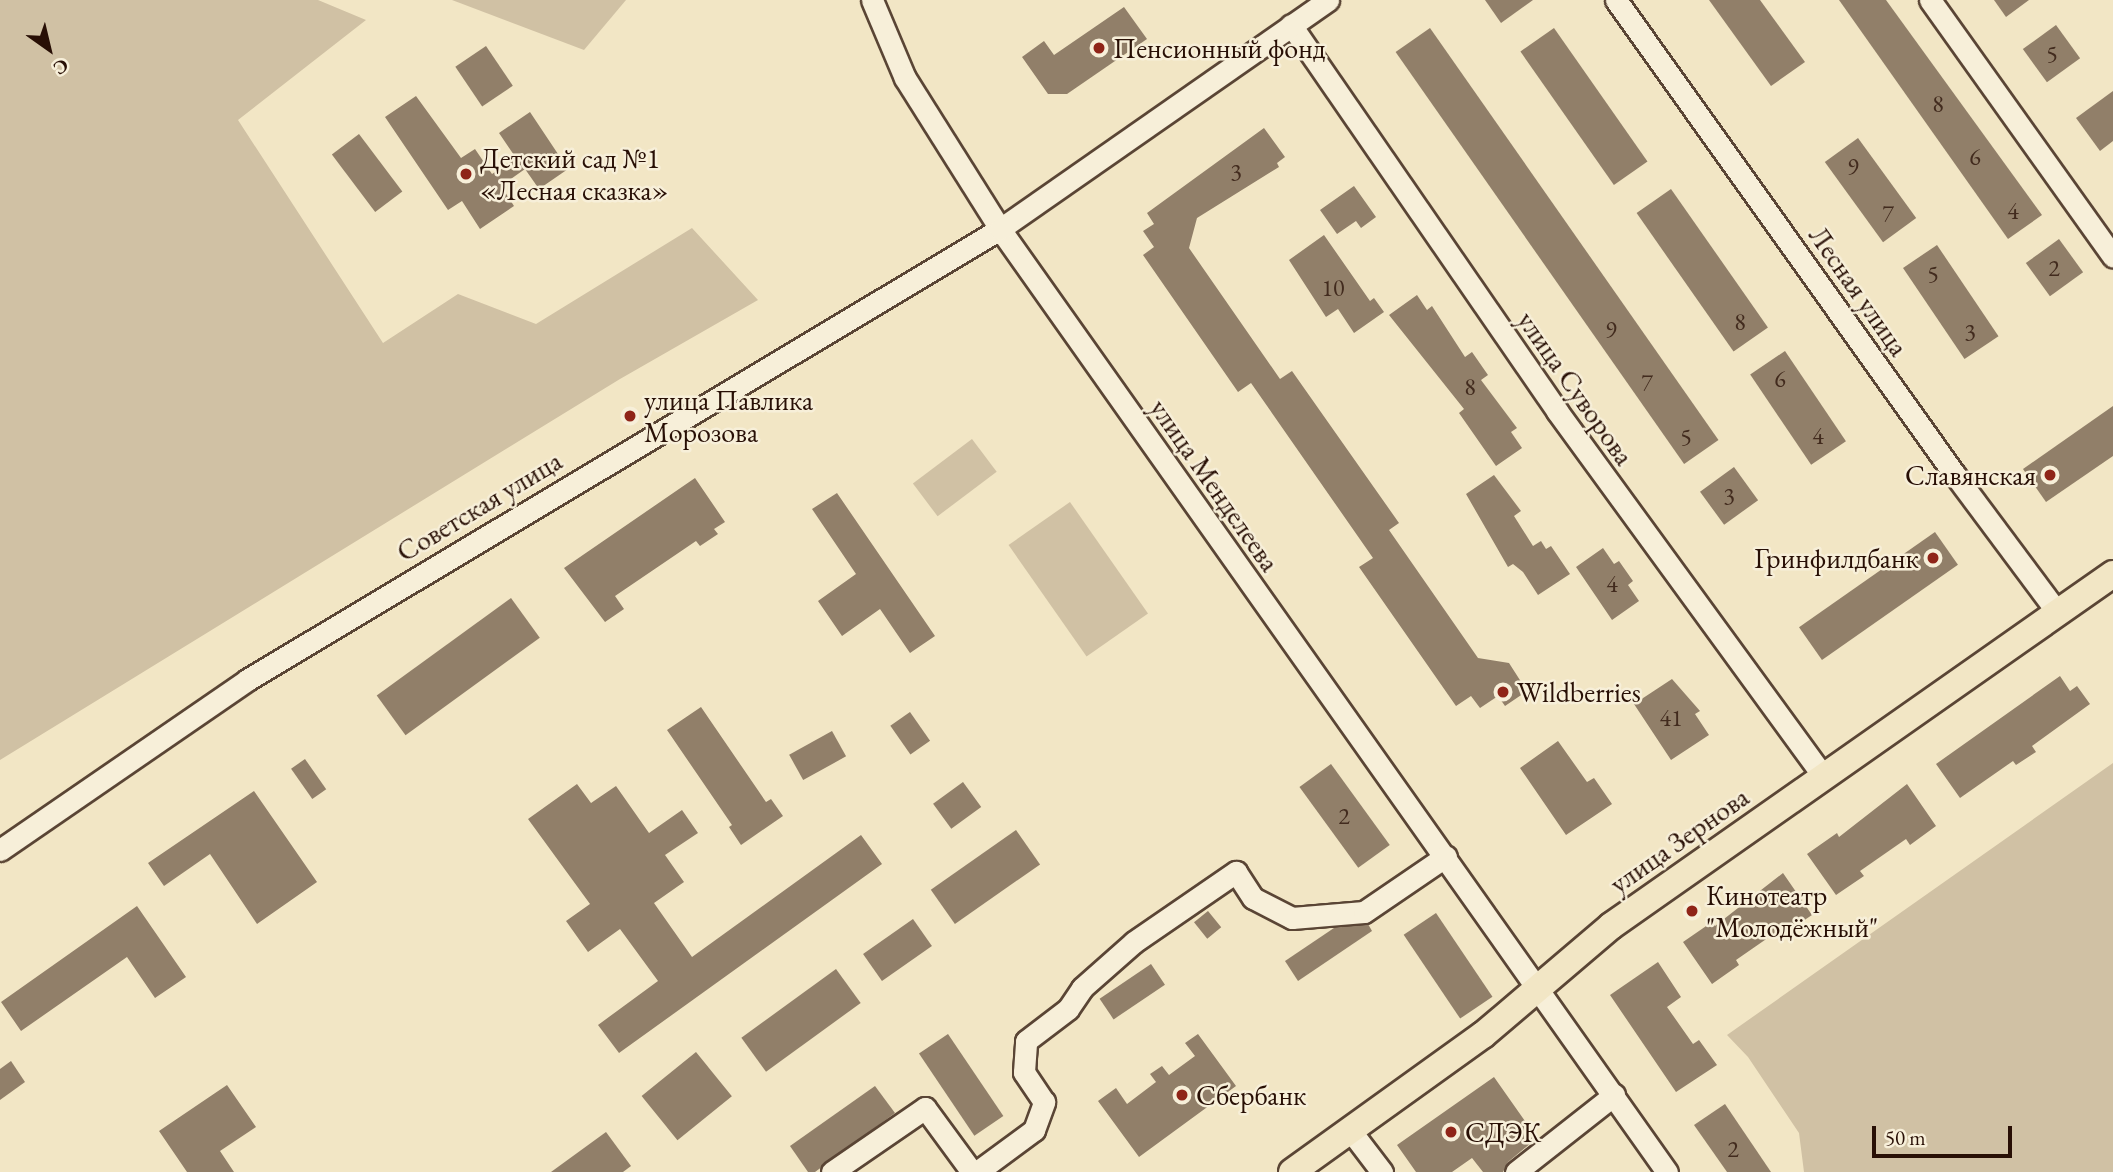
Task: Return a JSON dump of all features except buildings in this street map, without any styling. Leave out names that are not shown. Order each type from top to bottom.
[{"type":"main road","name":"улица Зернова","points":[[1292,1172],[1483,1035],[1611,926],[2113,574]]},
{"type":"street","name":"улица Менделеева","points":[[872,0],[905,78],[1000,229],[1539,987],[1667,1172]]},
{"type":"street","points":[[1000,229],[1328,0]]},
{"type":"street","name":"Лесная улица","points":[[1616,0],[1955,475],[2058,612]]},
{"type":"street","points":[[1930,0],[2113,257]]},
{"type":"street","name":"улица Суворова","points":[[1291,25],[1572,433],[1825,778]]},
{"type":"street","name":"Советская улица","points":[[0,850],[247,680],[1000,229]]},
{"type":"street","points":[[977,1172],[1034,1130],[1044,1102],[1024,1072],[1026,1041],[1068,1009],[1082,988],[1134,942],[1236,872],[1253,898],[1292,918],[1364,912],[1446,856]]},
{"type":"street","points":[[1516,1172],[1614,1095]]},
{"type":"street","points":[[832,1172],[925,1108],[972,1172]]},
{"type":"street","points":[[1350,1130],[1382,1172]]},
{"type":"shaded area","points":[[0,0],[318,0],[366,20],[238,120],[383,343],[458,294],[536,324],[692,228],[758,300],[620,379],[0,760]]},
{"type":"shaded area","points":[[452,0],[626,0],[584,50]]},
{"type":"shaded area","points":[[972,439],[997,472],[938,516],[913,484]]},
{"type":"shaded area","points":[[1070,502],[1148,613],[1087,656],[1009,545]]},
{"type":"shaded area","points":[[2113,763],[2113,1172],[1804,1172],[1799,1133],[1748,1057],[1727,1035]]},
{"type":"place","name":"Пенсионный фонд","points":[[1099,48]]},
{"type":"place","name":"Детский сад №1 «Лесная сказка»","points":[[466,174]]},
{"type":"place","name":"улица Павлика Морозова","points":[[630,416]]},
{"type":"place","name":"Славянская","points":[[2050,475]]},
{"type":"place","name":"Гринфилдбанк","points":[[1933,558]]},
{"type":"place","name":"Wildberries","points":[[1503,692]]},
{"type":"place","name":"Кинотеатр \"Молодёжный\"","points":[[1692,911]]},
{"type":"place","name":"Сбербанк","points":[[1182,1095]]},
{"type":"place","name":"СДЭК","points":[[1451,1132]]}]
